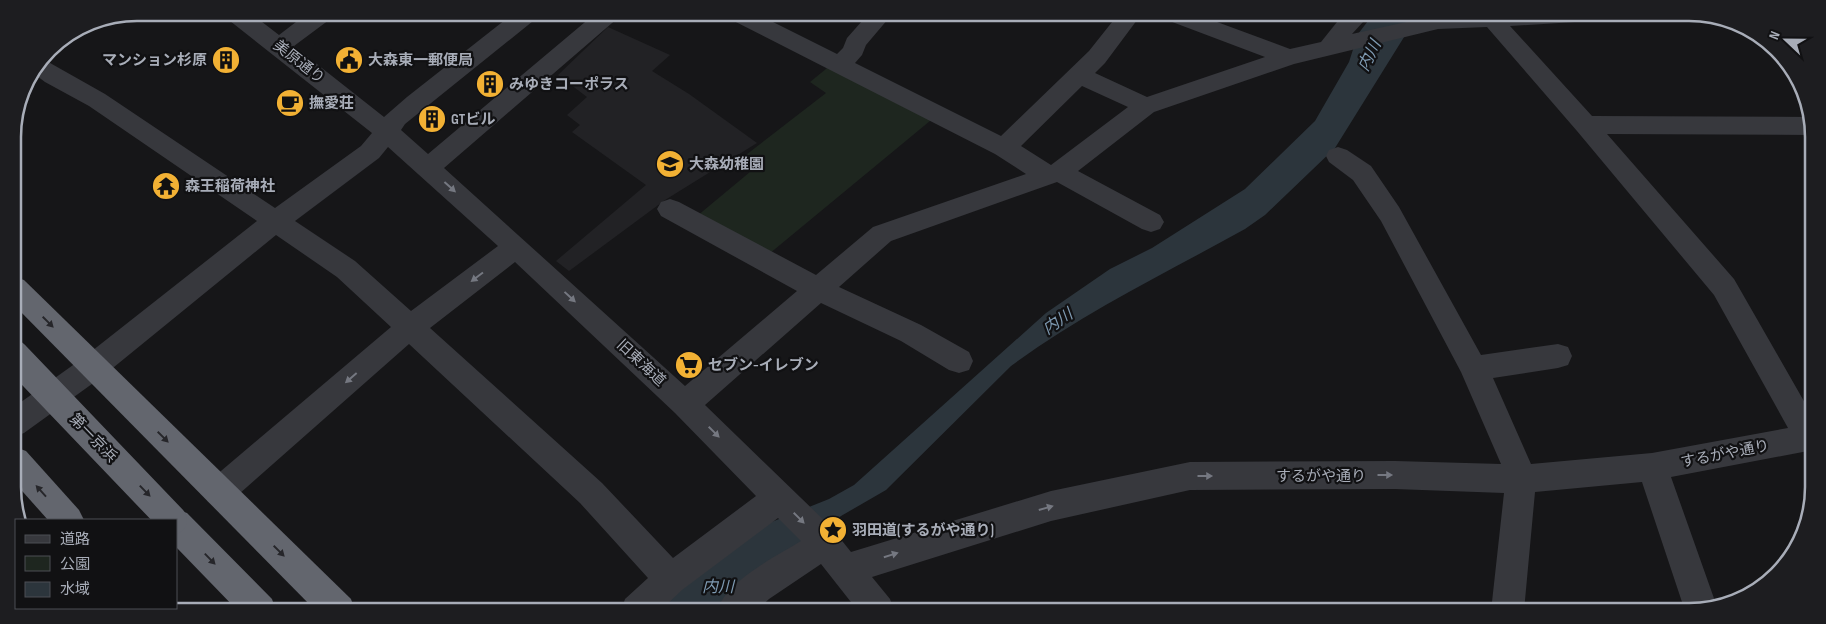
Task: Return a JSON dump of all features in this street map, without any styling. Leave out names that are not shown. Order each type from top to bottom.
[{"type":"highway","points":[[21,295],[330,603]]},
{"type":"highway","name":"第一京浜","points":[[21,362],[171,519]]},
{"type":"highway","points":[[21,468],[67,519]]},
{"type":"highway","points":[[178,526],[251,603]]},
{"type":"street","name":"美原通り","points":[[245,21],[387,132]]},
{"type":"street","points":[[279,46],[313,21]]},
{"type":"street","points":[[21,419],[93,367],[276,220],[370,152],[397,118],[519,21]]},
{"type":"street","points":[[429,167],[599,21]]},
{"type":"street","points":[[752,21],[1151,222]]},
{"type":"street","points":[[839,66],[854,50],[855,43],[875,21]]},
{"type":"street","points":[[1004,148],[1097,57],[1125,21]]},
{"type":"street","points":[[1191,21],[1289,57]]},
{"type":"street","points":[[1337,45],[1352,21]]},
{"type":"street","points":[[685,404],[882,234],[1053,174],[1146,106],[1289,57],[1438,22],[1465,21]]},
{"type":"street","points":[[1493,21],[1586,125],[1724,287],[1805,433]]},
{"type":"street","points":[[44,69],[97,100],[346,269],[408,328],[591,493],[671,579]]},
{"type":"street","points":[[1079,75],[1146,106]]},
{"type":"street","points":[[1586,125],[1804,126]]},
{"type":"street","name":"旧東海道","points":[[387,132],[429,167],[685,404],[821,541],[871,603]]},
{"type":"street","points":[[1338,156],[1362,173],[1390,214],[1474,368],[1521,479],[1509,603]]},
{"type":"street","points":[[670,209],[818,289],[911,333],[959,361]]},
{"type":"street","points":[[219,492],[408,328],[516,247]]},
{"type":"street","points":[[1474,368],[1558,356]]},
{"type":"street","name":"するがや通り","points":[[844,570],[1051,506],[1190,476],[1395,476],[1521,479],[1652,467],[1805,439]]},
{"type":"street","points":[[1652,467],[1699,603]]},
{"type":"street","points":[[646,603],[671,579],[779,498]]},
{"type":"street","points":[[741,603],[757,588],[821,541]]},
{"type":"shaded area","name":"大森幼稚園","points":[[608,27],[670,55],[652,71],[689,94],[757,143],[665,200],[569,271],[556,261],[646,185],[572,132],[580,125],[567,115],[587,97],[558,75]]},
{"type":"green space","points":[[832,64],[936,116],[769,254],[697,216],[756,167],[742,158],[826,93],[810,82]]},
{"type":"water","name":"内川","points":[[1368,21],[1414,21],[1335,148],[1265,215],[1245,229],[1155,277],[1067,328],[1011,366],[886,490],[841,516],[732,603],[664,603],[769,523],[829,499],[854,485],[1046,313],[1110,269],[1152,248],[1245,189],[1315,121],[1349,62],[1358,34]]},
{"type":"place","name":"マンション杉原","points":[[226,60]]},
{"type":"place","name":"大森東一郵便局","points":[[349,60]]},
{"type":"place","name":"みゆきコーポラス","points":[[490,84]]},
{"type":"place","name":"撫愛荘","points":[[290,103]]},
{"type":"place","name":"GTビル","points":[[432,119]]},
{"type":"place","name":"大森幼稚園","points":[[670,164]]},
{"type":"place","name":"森王稲荷神社","points":[[166,186]]},
{"type":"place","name":"セブン-イレブン","points":[[689,365]]},
{"type":"place","name":"羽田道(するがや通り)","points":[[833,530]]}]
